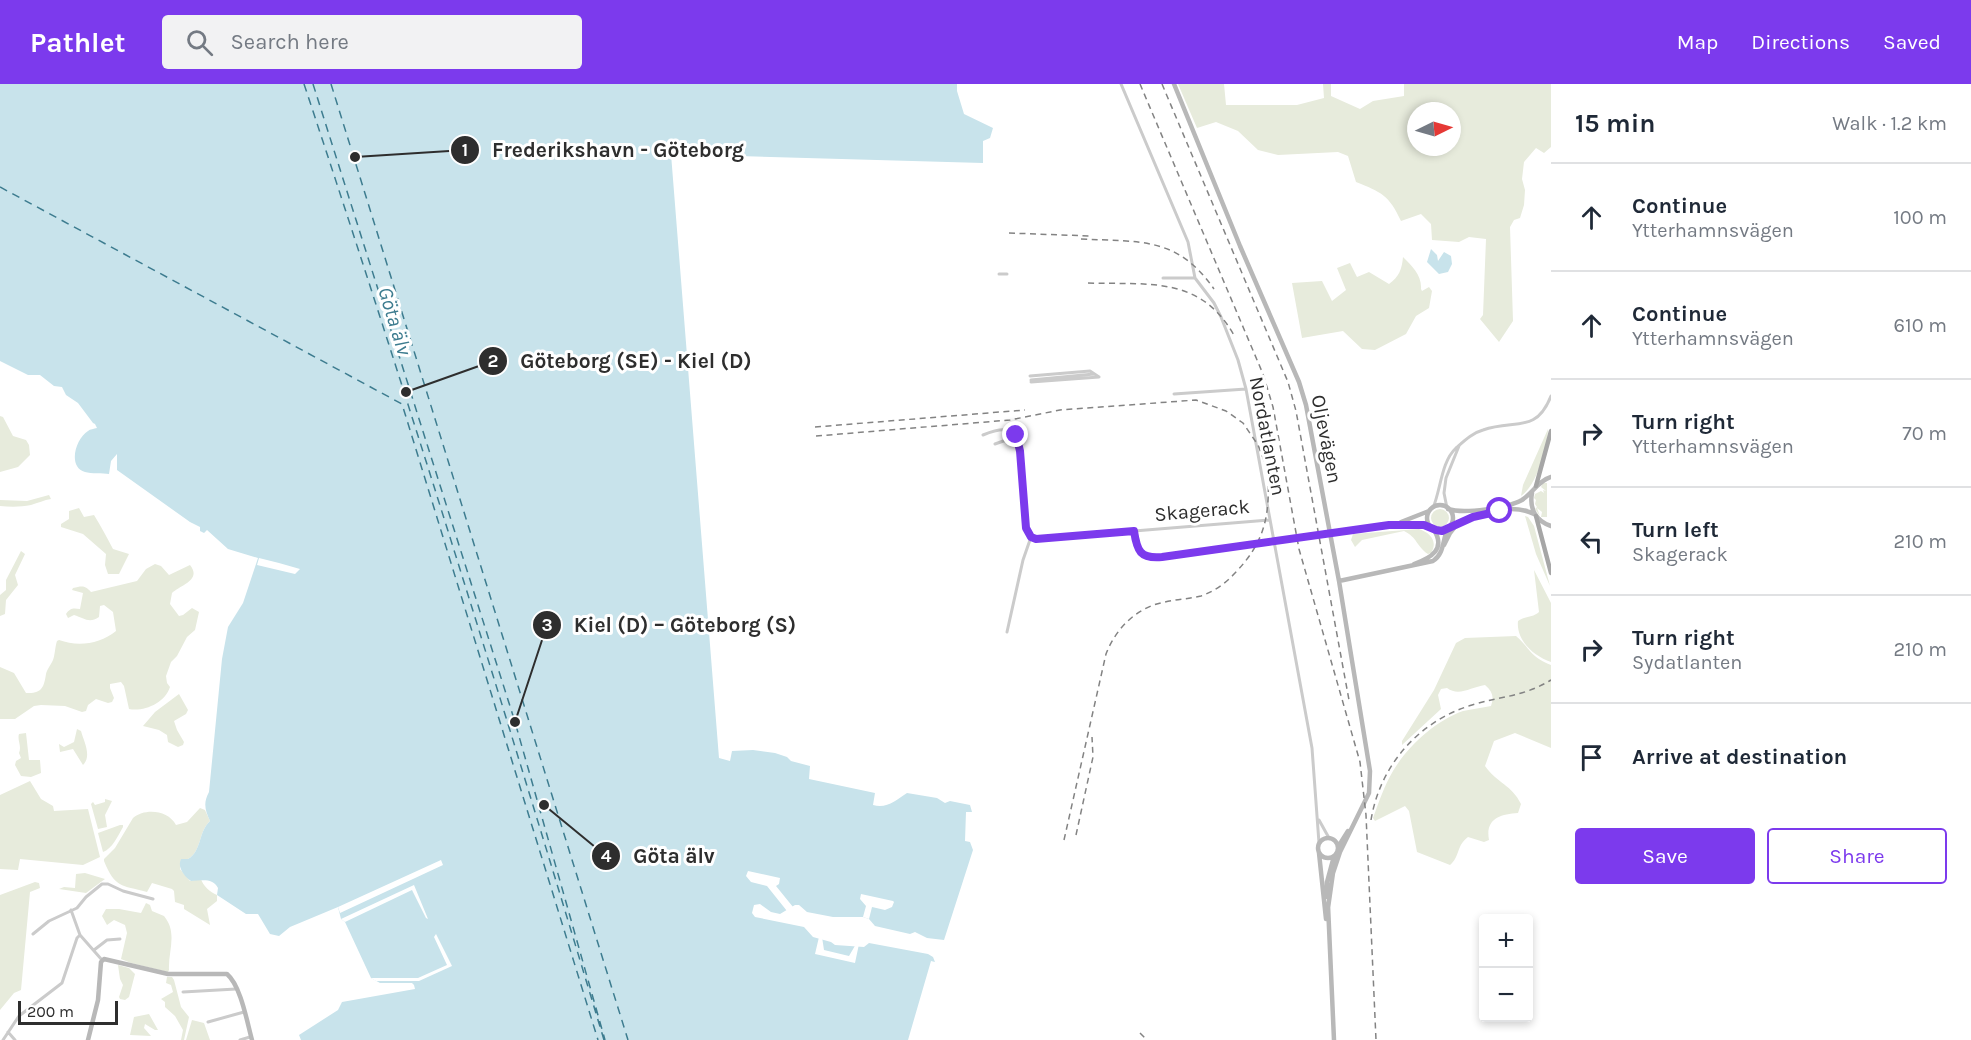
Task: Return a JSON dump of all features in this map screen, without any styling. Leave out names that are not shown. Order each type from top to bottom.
[{"type":"main road","points":[[1534,488],[1551,431]]},
{"type":"main road","points":[[1535,515],[1551,573]]},
{"type":"street","name":"Nordatlanten","points":[[1121,84],[1188,242],[1195,278],[1214,303],[1221,317],[1238,360],[1246,389],[1312,748],[1319,843]]},
{"type":"street","name":"Oljevägen","points":[[1174,84],[1240,246],[1299,382],[1306,405],[1339,581],[1370,771],[1369,793],[1340,852],[1333,873],[1328,908]]},
{"type":"street","points":[[999,274],[1007,274]]},
{"type":"street","points":[[1162,278],[1195,278]]},
{"type":"street","points":[[1030,379],[1096,373]]},
{"type":"street","points":[[1174,394],[1246,389]]},
{"type":"street","points":[[1403,568],[1434,555],[1439,544],[1437,535],[1427,518],[1446,466],[1455,449],[1473,434],[1482,430],[1535,420],[1545,411],[1551,396]]},
{"type":"street","points":[[983,435],[999,429],[1016,435],[1019,445],[1026,528],[1031,537],[1023,560],[1007,632]]},
{"type":"street","points":[[995,444],[1011,439],[1019,445]]},
{"type":"street","points":[[1443,548],[1443,540],[1452,516],[1447,508],[1444,486],[1459,446]]},
{"type":"street","points":[[1134,531],[1139,552],[1153,558],[1389,525],[1415,518],[1441,506],[1462,512],[1514,503],[1522,500],[1545,478],[1551,477]]},
{"type":"street","points":[[1534,488],[1531,501],[1535,515]]},
{"type":"street","points":[[1389,525],[1415,524],[1442,531],[1478,515],[1512,509],[1535,515],[1543,523],[1551,526]]},
{"type":"street","name":"Skagerack","points":[[1031,537],[1046,538],[1269,520]]},
{"type":"street","points":[[1339,581],[1433,561],[1440,555],[1451,531],[1460,522]]},
{"type":"street","name":"Nordatlanten","points":[[1317,816],[1321,826],[1331,838]]},
{"type":"street","name":"Oljevägen","points":[[1328,948],[1327,882],[1334,856],[1356,819]]},
{"type":"street","name":"Oljevägen","points":[[1334,1040],[1319,843],[1323,838],[1331,838],[1350,828]]},
{"type":"street","points":[[1331,838],[1338,848]]},
{"type":"street","points":[[1319,853],[1325,857],[1334,856]]},
{"type":"street","points":[[33,934],[48,922],[79,906],[93,891],[104,884],[153,899]]},
{"type":"street","points":[[71,910],[80,935],[102,960],[98,1004],[87,1040]]},
{"type":"street","points":[[3,1040],[22,1013],[62,983],[80,935]]},
{"type":"street","points":[[94,950],[108,940],[120,939]]},
{"type":"street","points":[[102,960],[106,959],[168,974],[222,973],[232,978],[251,1039],[240,1040]]},
{"type":"street","points":[[183,992],[236,989]]},
{"type":"street","points":[[208,1022],[244,1012]]},
{"type":"street","points":[[8,1032],[15,1040]]},
{"type":"shaded area","points":[[1178,84],[1224,84],[1226,105],[1297,105],[1324,98],[1323,84],[1331,84],[1331,96],[1360,109],[1373,101],[1404,96],[1404,84],[1551,84],[1551,147],[1544,153],[1536,148],[1524,162],[1522,179],[1525,190],[1524,205],[1520,218],[1514,220],[1510,227],[1513,321],[1499,342],[1480,319],[1483,315],[1486,239],[1469,237],[1459,242],[1432,240],[1431,224],[1421,214],[1401,221],[1388,200],[1356,182],[1348,156],[1338,152],[1278,155],[1258,150],[1238,131],[1216,122],[1197,128]]},
{"type":"shaded area","points":[[1403,257],[1418,275],[1422,291],[1429,287],[1432,291],[1429,308],[1416,316],[1406,334],[1375,350],[1362,349],[1343,331],[1302,338],[1292,283],[1322,281],[1332,301],[1346,290],[1337,268],[1350,263],[1357,277],[1369,272],[1389,284],[1399,272]]},
{"type":"shaded area","points":[[0,416],[3,417],[13,436],[26,440],[30,455],[18,467],[0,472]]},
{"type":"shaded area","points":[[1548,429],[1544,455],[1537,475],[1521,496],[1523,485]]},
{"type":"shaded area","points":[[1543,483],[1547,483],[1547,517],[1541,517],[1542,512],[1537,508],[1540,516],[1535,509],[1537,507],[1535,494],[1546,491],[1541,487]]},
{"type":"shaded area","points":[[49,495],[51,499],[31,505],[0,506],[0,500],[27,501]]},
{"type":"shaded area","points":[[79,508],[84,517],[94,515],[113,549],[129,554],[119,574],[108,574],[105,565],[106,554],[83,534],[61,527],[61,524],[69,519],[69,511]]},
{"type":"shaded area","points":[[1440,509],[1446,512],[1449,518],[1446,524],[1440,527],[1434,524],[1431,518],[1434,512]]},
{"type":"shaded area","points":[[1525,516],[1534,526],[1550,586],[1536,554]]},
{"type":"shaded area","points":[[1419,529],[1432,538],[1434,545],[1431,553],[1424,551],[1412,536],[1404,531],[1362,540],[1355,547],[1351,540],[1353,534]]},
{"type":"shaded area","points":[[21,551],[25,554],[15,575],[18,585],[6,600],[5,614],[0,616],[0,595],[6,590],[6,580]]},
{"type":"shaded area","points":[[155,564],[161,566],[169,575],[190,565],[194,575],[189,582],[172,593],[170,604],[179,616],[192,608],[199,612],[195,630],[187,637],[177,656],[171,662],[166,676],[170,687],[164,698],[147,708],[129,709],[121,682],[110,684],[114,698],[112,702],[96,699],[88,705],[86,711],[82,712],[65,706],[41,705],[34,706],[15,719],[0,719],[0,667],[14,673],[26,693],[36,692],[43,686],[54,658],[57,641],[89,643],[103,639],[116,631],[113,612],[104,605],[100,606],[99,617],[95,619],[86,620],[74,615],[68,618],[66,614],[69,611],[80,609],[83,593],[72,590],[73,588],[83,587],[91,592],[137,581],[146,569]]},
{"type":"shaded area","points":[[1534,570],[1551,603],[1551,662],[1538,656],[1527,646],[1518,628],[1518,621],[1539,612]]},
{"type":"shaded area","points":[[1516,636],[1534,655],[1551,665],[1551,748],[1515,733],[1494,741],[1485,766],[1517,798],[1521,804],[1518,813],[1495,819],[1489,827],[1489,840],[1484,842],[1468,837],[1464,840],[1450,865],[1417,852],[1409,811],[1405,806],[1375,821],[1373,818],[1382,794],[1399,762],[1423,735],[1453,715],[1491,706],[1492,695],[1485,685],[1461,692],[1447,688],[1441,689],[1438,695],[1441,709],[1402,745],[1402,741],[1434,690],[1456,643],[1465,638]]},
{"type":"shaded area","points":[[179,694],[188,710],[186,714],[174,721],[184,742],[178,747],[168,742],[167,735],[159,730],[143,726],[155,712]]},
{"type":"shaded area","points":[[77,729],[81,731],[86,749],[87,757],[83,765],[73,749],[60,752],[59,744],[64,747],[74,742]]},
{"type":"shaded area","points":[[26,733],[29,760],[40,760],[41,773],[31,777],[21,776],[15,765],[16,761],[21,758],[19,734]]},
{"type":"shaded area","points":[[30,781],[41,799],[53,806],[54,811],[88,809],[100,857],[83,865],[20,859],[18,870],[0,869],[0,795]]},
{"type":"shaded area","points":[[105,799],[112,801],[105,815],[107,827],[98,829],[91,804],[105,802]]},
{"type":"shaded area","points":[[200,808],[205,810],[210,821],[203,830],[196,851],[188,859],[181,859],[180,869],[190,881],[201,879],[207,888],[217,895],[217,901],[207,909],[210,925],[184,909],[184,905],[175,902],[172,889],[152,883],[147,892],[120,884],[112,876],[104,861],[115,848],[133,818],[138,815],[156,812],[168,816],[176,825],[187,822]]},
{"type":"shaded area","points":[[120,825],[123,827],[117,838],[103,852],[98,833]]},
{"type":"shaded area","points":[[85,873],[105,879],[86,893],[59,889],[75,888],[76,874]]},
{"type":"shaded area","points":[[35,882],[39,883],[40,888],[30,892],[21,990],[14,993],[0,1010],[0,895]]},
{"type":"shaded area","points":[[146,903],[150,905],[152,911],[164,916],[171,929],[168,972],[121,959],[127,933],[125,925],[114,920],[107,925],[102,916],[106,909],[141,913]]},
{"type":"shaded area","points":[[118,965],[129,968],[135,974],[129,997],[125,1000],[119,997],[123,985]]},
{"type":"shaded area","points":[[167,977],[172,977],[174,980],[181,1007],[189,1017],[184,1040],[181,1040],[183,1030],[161,999],[173,992],[171,985],[166,983]]},
{"type":"shaded area","points":[[149,1014],[158,1030],[145,1024],[144,1028],[151,1036],[130,1035],[134,1017]]},
{"type":"shaded area","points":[[192,1020],[204,1023],[210,1040],[186,1040]]},
{"type":"water","points":[[0,84],[957,84],[964,114],[993,128],[990,138],[983,141],[983,163],[671,154],[719,758],[730,761],[732,751],[753,750],[775,753],[791,761],[810,766],[809,779],[875,793],[873,805],[887,805],[907,793],[937,798],[945,803],[950,801],[970,805],[972,812],[966,812],[965,841],[970,842],[973,850],[944,940],[927,938],[915,932],[910,934],[875,926],[869,919],[863,917],[833,917],[807,912],[799,905],[780,914],[771,912],[760,904],[754,905],[752,913],[755,917],[804,927],[813,937],[835,945],[864,947],[869,943],[928,954],[933,957],[935,962],[931,961],[908,1040],[301,1040],[299,1035],[338,1010],[342,1002],[415,989],[414,985],[412,983],[380,983],[371,978],[345,922],[341,919],[338,907],[290,927],[279,936],[270,934],[258,914],[246,914],[217,895],[218,888],[213,882],[191,881],[182,871],[181,859],[188,859],[196,851],[203,830],[210,821],[205,803],[209,792],[222,659],[228,627],[243,603],[258,558],[228,549],[207,530],[204,533],[200,531],[200,527],[117,470],[117,454],[111,461],[109,474],[88,473],[79,469],[75,459],[77,446],[84,435],[97,428],[95,424],[78,403],[66,395],[62,387],[54,386],[40,375],[28,375],[0,361]]},
{"type":"water","points":[[1431,249],[1437,255],[1438,261],[1444,252],[1451,256],[1452,264],[1448,272],[1439,274],[1427,262]]},
{"type":"pier","points":[[259,558],[300,569],[295,574],[257,565]]},
{"type":"pier","points":[[441,860],[443,865],[340,913],[338,907]]},
{"type":"pier","points":[[748,871],[780,878],[776,886],[793,907],[787,911],[767,886],[751,882],[746,876]]},
{"type":"pier","points":[[414,885],[428,919],[412,890],[345,922],[341,919]]},
{"type":"pier","points":[[861,894],[894,902],[892,907],[885,910],[872,907],[869,919],[863,917],[866,906],[860,899]]},
{"type":"pier","points":[[436,934],[452,966],[419,981],[376,981],[371,978],[418,978],[447,965],[434,937]]},
{"type":"pier","points":[[819,937],[822,937],[824,950],[849,956],[856,944],[859,944],[855,963],[815,954]]},
{"type":"ferry route","points":[[304,84],[382,322],[604,1040]]},
{"type":"ferry route","points":[[313,84],[515,722],[605,1040]]},
{"type":"ferry route","points":[[331,84],[628,1040]]},
{"type":"ferry route","points":[[0,187],[402,404],[598,1040]]},
{"type":"railway","points":[[1140,84],[1263,374],[1273,407],[1299,549],[1360,762],[1366,815],[1376,1040]]},
{"type":"railway","points":[[1162,84],[1288,382],[1296,411],[1349,700]]},
{"type":"railway","points":[[1009,233],[1090,236]]},
{"type":"railway","points":[[1081,239],[1156,245],[1186,259],[1214,289]]},
{"type":"railway","points":[[1088,283],[1152,285],[1190,293],[1206,303],[1221,317],[1235,337]]},
{"type":"railway","points":[[816,436],[1010,420],[1060,410],[1196,400],[1226,411],[1243,423],[1258,445],[1265,463]]},
{"type":"railway","points":[[815,427],[1025,410]]},
{"type":"railway","points":[[1064,840],[1106,654],[1110,645],[1122,627],[1145,609],[1165,602],[1206,594],[1235,573],[1253,551],[1263,529],[1268,504],[1268,476]]},
{"type":"railway","points":[[1371,820],[1383,781],[1405,748],[1419,734],[1453,712],[1521,693],[1551,680]]},
{"type":"railway","points":[[1076,835],[1093,757],[1092,737]]},
{"type":"railway","points":[[1140,1033],[1147,1040]]},
{"type":"place","name":"Frederikshavn - Göteborg","points":[[355,157]]},
{"type":"place","name":"Göteborg (SE) - Kiel (D)","points":[[406,392]]},
{"type":"place","name":"Kiel (D) – Göteborg (S)","points":[[515,722]]},
{"type":"place","name":"Göta älv","points":[[544,805]]},
{"type":"route","points":[[1016,435],[1020,451],[1026,528],[1031,537],[1036,539],[1134,531],[1139,552],[1153,558],[1389,525],[1424,525],[1442,531],[1473,517],[1500,511]]}]
